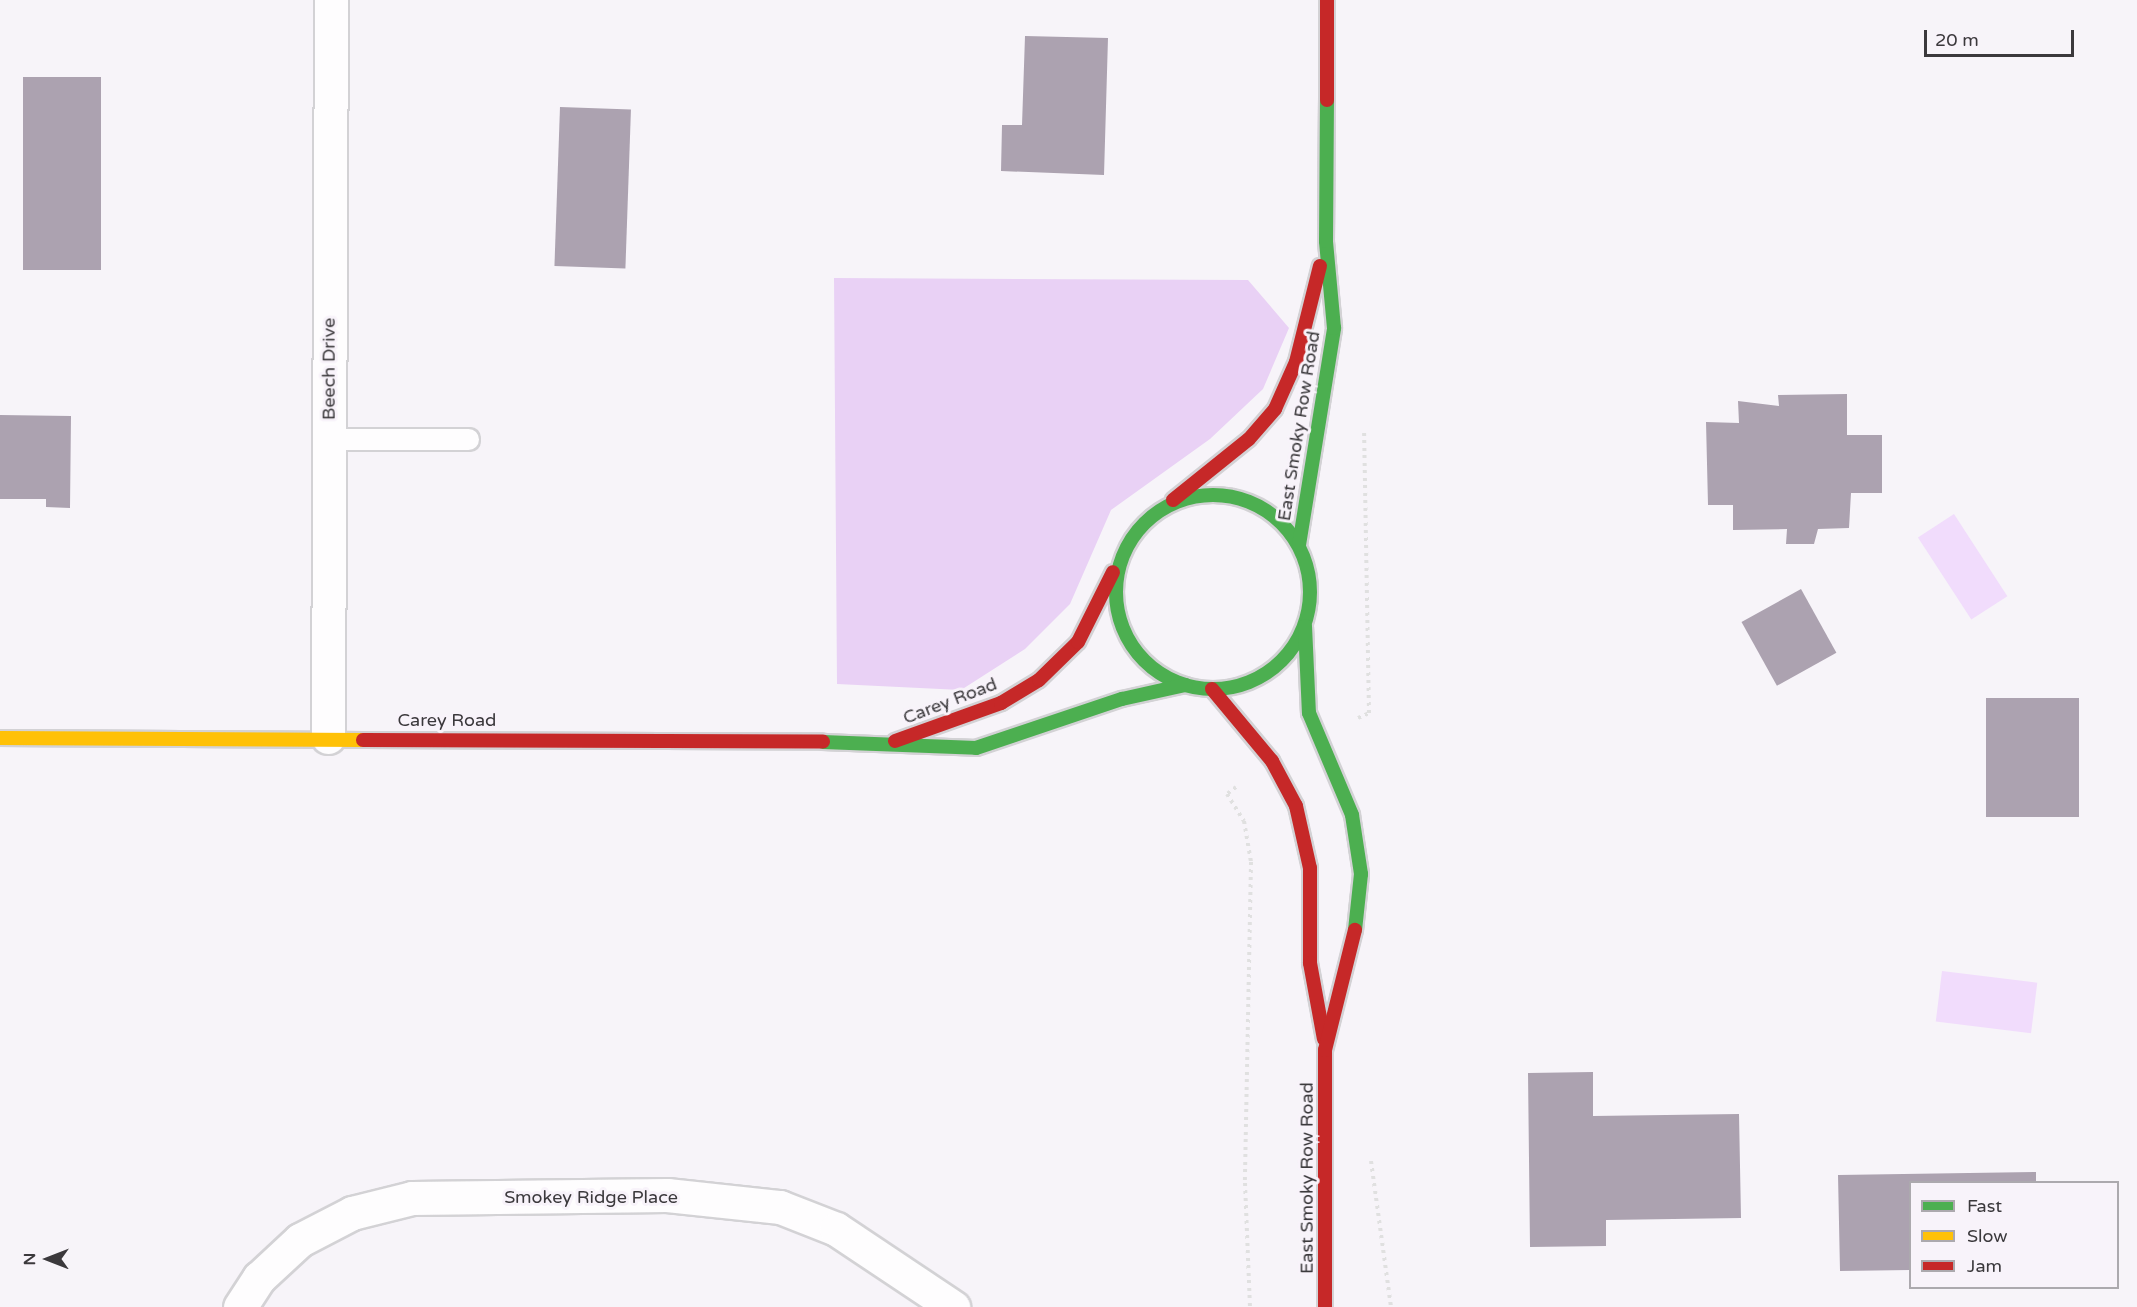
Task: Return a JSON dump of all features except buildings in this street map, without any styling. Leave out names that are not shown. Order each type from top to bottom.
[{"type":"street","name":"Beech Drive","points":[[328,737],[331,0]]},
{"type":"street","name":"East Smoky Row Road","points":[[1299,545],[1334,328],[1326,241],[1327,0]]},
{"type":"street","name":"East Smoky Row Road","points":[[1166,507],[1249,439],[1275,409],[1296,362],[1326,241]]},
{"type":"street","points":[[1215,494],[1240,498],[1277,518],[1299,545],[1310,585],[1305,626],[1278,665],[1236,687],[1212,689],[1185,685],[1146,661],[1125,632],[1116,606],[1124,552],[1148,519],[1166,507],[1215,494]]},
{"type":"street","name":"Carey Road","points":[[893,742],[1000,703],[1039,680],[1089,626],[1124,552]]},
{"type":"street","name":"East Smoky Row Road","points":[[1305,626],[1309,713],[1352,815],[1361,874],[1354,937],[1325,1050]]},
{"type":"street","name":"Carey Road","points":[[0,738],[328,737],[893,742],[936,749],[976,748],[1122,699],[1185,685]]},
{"type":"street","name":"East Smoky Row Road","points":[[1212,689],[1272,761],[1296,806],[1310,868],[1310,963],[1325,1050],[1325,1307]]},
{"type":"street","name":"Smokey Ridge Place","points":[[240,1307],[259,1278],[300,1240],[352,1213],[412,1198],[667,1195],[780,1207],[836,1229],[953,1307]]},
{"type":"lane","points":[[328,439],[468,439]]},
{"type":"path","points":[[1242,783],[1227,794],[1244,821],[1251,862],[1245,1183],[1250,1307]]},
{"type":"shaded area","points":[[834,278],[1248,280],[1289,328],[1263,389],[1210,439],[1111,510],[1070,604],[1025,649],[961,690],[837,684]]},
{"type":"shaded area","points":[[1954,514],[2007,596],[1971,620],[1918,537]]},
{"type":"shaded area","points":[[1942,971],[2037,983],[2031,1033],[1936,1022]]},
{"type":"traffic: fast","points":[[1299,545],[1334,328],[1326,241],[1327,100]]},
{"type":"traffic: fast","points":[[1203,495],[1223,495],[1259,506],[1282,523],[1294,538],[1303,555],[1310,582],[1310,592],[1310,602],[1303,629],[1294,646],[1282,661],[1267,673],[1250,682],[1223,689],[1203,689],[1167,678],[1138,654],[1127,638],[1120,620],[1116,602],[1116,582],[1127,546],[1151,517],[1167,506],[1185,499],[1203,495]]},
{"type":"traffic: fast","points":[[1305,626],[1309,713],[1352,815],[1361,874],[1355,930]]},
{"type":"traffic: fast","points":[[823,742],[976,748],[1122,699],[1185,685]]},
{"type":"traffic: slow","points":[[0,738],[363,740]]},
{"type":"traffic: jam","points":[[1327,0],[1327,100]]},
{"type":"traffic: jam","points":[[1173,500],[1249,439],[1275,409],[1296,362],[1320,266]]},
{"type":"traffic: jam","points":[[895,741],[1001,703],[1039,680],[1078,642],[1113,572]]},
{"type":"traffic: jam","points":[[1212,689],[1272,761],[1296,806],[1310,868],[1310,963],[1324,1039]]},
{"type":"traffic: jam","points":[[363,740],[823,742]]},
{"type":"traffic: jam","points":[[1325,1307],[1325,1050],[1355,930]]}]
